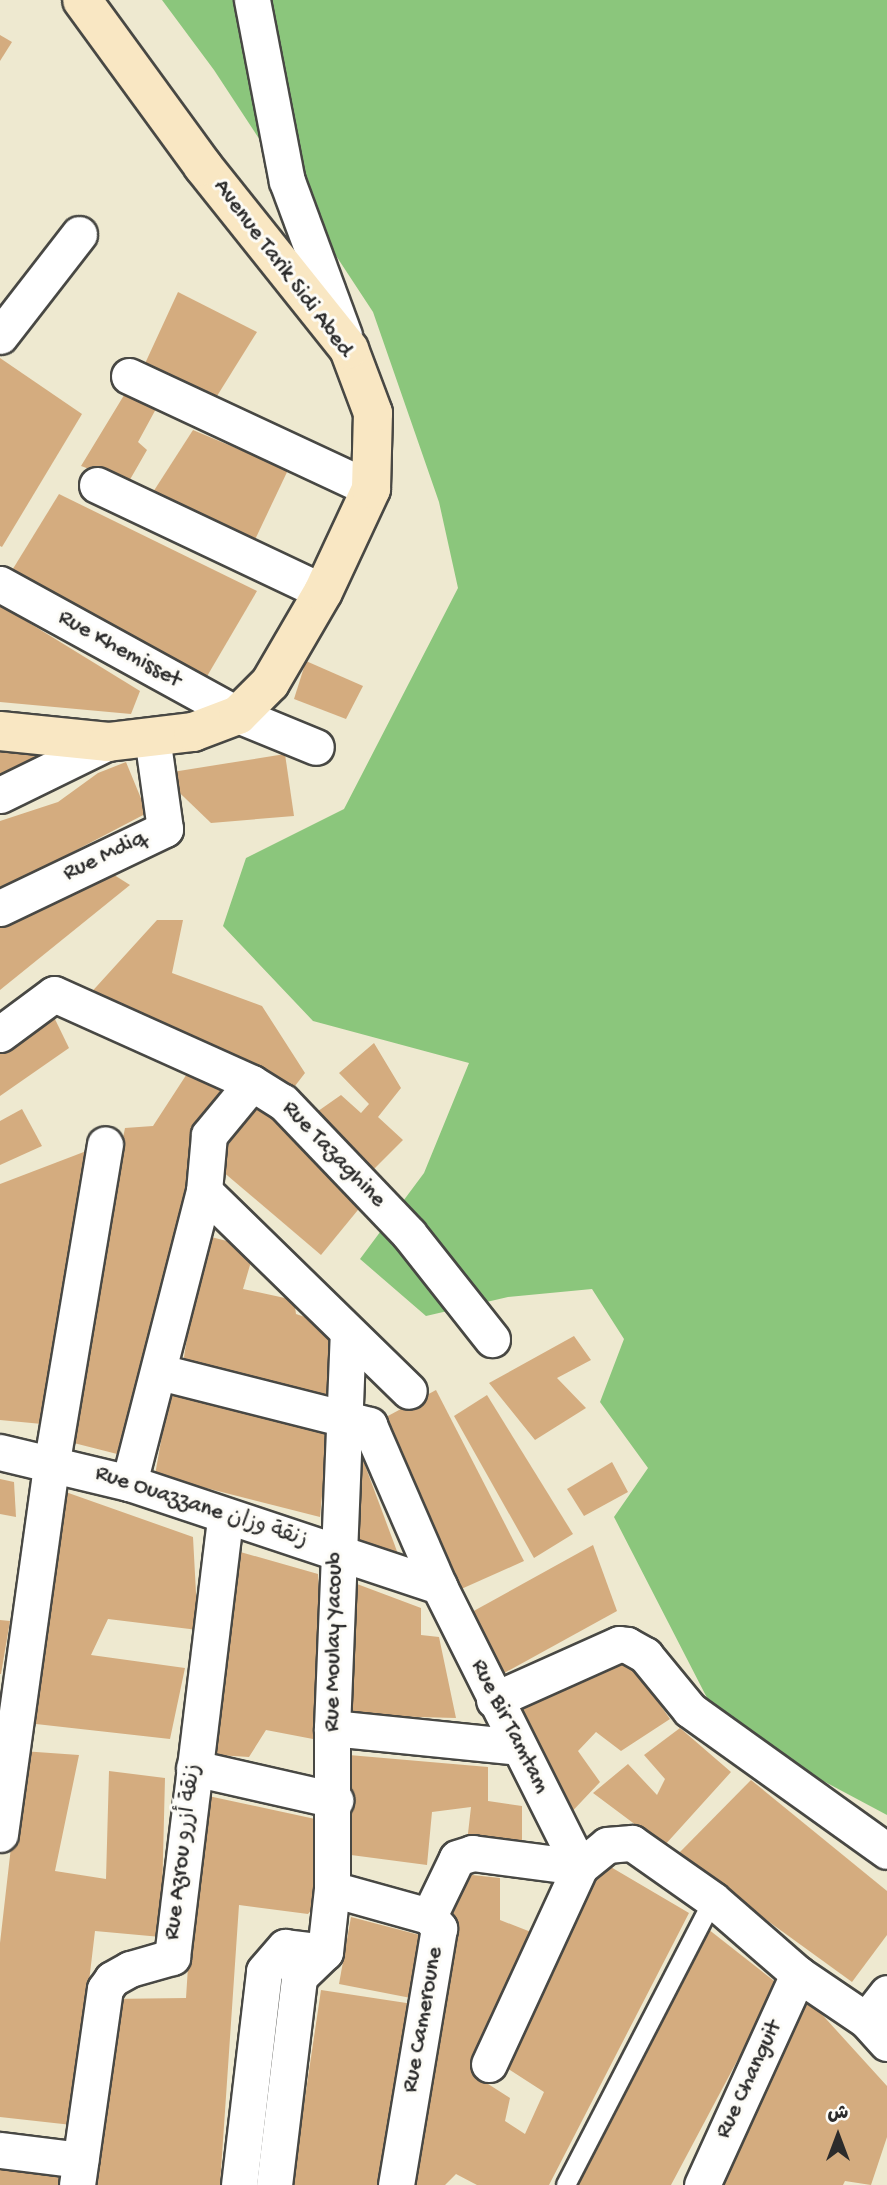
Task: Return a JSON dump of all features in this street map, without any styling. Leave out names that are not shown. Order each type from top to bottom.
[{"type":"street","name":"Avenue Tarik Sidi Abed","points":[[0,731],[108,742],[193,732],[237,715],[270,683],[323,592],[371,489],[373,413],[349,349],[203,166],[82,0]]},
{"type":"street","points":[[253,0],[287,181],[349,349]]},
{"type":"street","points":[[0,336],[79,234]]},
{"type":"street","points":[[129,376],[371,489]]},
{"type":"street","points":[[97,485],[323,592]]},
{"type":"street","name":"Rue Khemisset","points":[[0,584],[237,715],[316,747]]},
{"type":"street","name":"Rue Mdiq","points":[[0,908],[165,829],[152,737]]},
{"type":"street","points":[[0,795],[108,742]]},
{"type":"street","name":"Rue Tazaghine","points":[[0,1034],[54,994],[252,1083],[283,1102],[353,1172],[492,1339]]},
{"type":"street","points":[[129,1483],[160,1372],[204,1191],[209,1135],[252,1083]]},
{"type":"street","points":[[0,1834],[51,1461],[105,1144]]},
{"type":"street","points":[[204,1191],[409,1391]]},
{"type":"street","name":"Rue Moulay Yacoub","points":[[325,1952],[335,1800],[332,1728],[341,1418],[348,1332]]},
{"type":"street","points":[[160,1372],[341,1418]]},
{"type":"street","name":"Rue Bir Tamtam","points":[[341,1418],[369,1425],[439,1586],[580,1867]]},
{"type":"street","name":"Rue Ouazzane زنقة وزان","points":[[0,1452],[51,1461],[129,1483],[439,1586]]},
{"type":"street","name":"Rue Azrou زنقة أزرو","points":[[79,2173],[105,1989],[112,1979],[130,1969],[172,1957],[225,1516]]},
{"type":"street","points":[[494,1700],[619,1644],[627,1645],[645,1655],[690,1710],[887,1851]]},
{"type":"street","points":[[332,1728],[518,1747]]},
{"type":"street","points":[[194,1768],[335,1800]]},
{"type":"street","points":[[489,2064],[580,1867],[607,1845],[632,1843],[713,1900],[798,1974],[880,2018]]},
{"type":"street","points":[[429,1916],[457,1858],[472,1853],[580,1867]]},
{"type":"street","name":"Rue Cameroune","points":[[331,1889],[429,1916],[439,1928],[396,2185]]},
{"type":"street","points":[[239,2185],[264,1971],[285,1947],[325,1952]]},
{"type":"street","points":[[274,2185],[299,1977],[325,1952]]},
{"type":"street","name":"Rue Changuit","points":[[702,2185],[798,1974]]},
{"type":"street","points":[[0,2150],[79,2173]]},
{"type":"lane","points":[[566,2185],[713,1900]]},
{"type":"green space","points":[[162,0],[887,0],[887,1815],[722,1727],[614,1517],[648,1468],[600,1402],[624,1339],[592,1289],[508,1297],[426,1316],[360,1259],[424,1173],[469,1063],[313,1021],[223,926],[246,858],[344,809],[458,588],[439,502],[373,312],[214,70]]},
{"type":"building","points":[[0,35],[12,42],[0,61]]},
{"type":"building","points":[[178,292],[257,332],[207,412],[142,370]]},
{"type":"building","points":[[0,358],[82,414],[2,547],[0,546]]},
{"type":"building","points":[[129,387],[157,407],[138,442],[147,450],[128,483],[81,466]]},
{"type":"building","points":[[193,430],[288,470],[251,548],[146,503]]},
{"type":"building","points":[[59,494],[257,591],[206,678],[11,572]]},
{"type":"building","points":[[0,605],[140,691],[131,714],[0,702]]},
{"type":"building","points":[[306,661],[363,686],[346,719],[294,699]]},
{"type":"building","points":[[0,749],[51,757],[0,792]]},
{"type":"building","points":[[285,754],[294,816],[211,823],[160,774]]},
{"type":"building","points":[[126,762],[147,813],[0,890],[0,821],[58,802],[98,773]]},
{"type":"building","points":[[111,873],[130,885],[0,990],[0,926]]},
{"type":"building","points":[[157,920],[183,920],[172,973],[262,1006],[305,1073],[288,1095],[87,997]]},
{"type":"building","points":[[52,1013],[69,1048],[0,1096],[0,1037]]},
{"type":"building","points":[[374,1043],[401,1088],[378,1117],[403,1140],[371,1172],[311,1116],[341,1095],[361,1113],[369,1104],[339,1073]]},
{"type":"building","points":[[194,1063],[239,1082],[129,1457],[62,1440],[125,1128],[153,1126]]},
{"type":"building","points":[[256,1103],[310,1131],[362,1205],[321,1255],[215,1165]]},
{"type":"building","points":[[22,1109],[42,1146],[0,1165],[0,1121]]},
{"type":"building","points":[[89,1150],[42,1424],[0,1420],[0,1184]]},
{"type":"building","points":[[203,1235],[255,1248],[243,1289],[294,1300],[296,1314],[335,1327],[328,1403],[182,1370]]},
{"type":"building","points":[[574,1336],[591,1360],[557,1378],[586,1408],[535,1440],[489,1383]]},
{"type":"building","points":[[170,1390],[328,1432],[320,1517],[155,1475]]},
{"type":"building","points":[[436,1390],[524,1561],[450,1594],[375,1423]]},
{"type":"building","points":[[487,1395],[573,1534],[534,1558],[454,1416]]},
{"type":"building","points":[[360,1452],[401,1562],[345,1539]]},
{"type":"building","points":[[612,1462],[628,1492],[584,1516],[567,1489]]},
{"type":"building","points":[[0,1479],[14,1482],[16,1517],[0,1514]]},
{"type":"building","points":[[60,1490],[193,1537],[198,1630],[108,1619],[91,1655],[185,1668],[170,1739],[27,1723]]},
{"type":"building","points":[[593,1545],[617,1611],[497,1677],[461,1618]]},
{"type":"building","points":[[230,1549],[318,1574],[324,1666],[313,1739],[266,1730],[249,1757],[201,1754]]},
{"type":"building","points":[[357,1584],[421,1608],[421,1635],[439,1637],[456,1718],[344,1715]]},
{"type":"building","points":[[0,1620],[10,1621],[1,1674],[0,1674]]},
{"type":"building","points":[[623,1652],[670,1719],[621,1751],[596,1732],[578,1751],[600,1782],[564,1820],[511,1710]]},
{"type":"building","points":[[680,1728],[731,1772],[664,1846],[593,1793],[628,1764],[657,1795],[665,1779],[644,1755]]},
{"type":"building","points":[[22,1751],[79,1755],[55,1871],[106,1879],[109,1771],[165,1778],[161,1937],[95,1931],[72,2125],[0,2117],[0,1943]]},
{"type":"building","points":[[349,1755],[488,1767],[488,1801],[522,1806],[522,1851],[466,1851],[471,1807],[432,1812],[427,1865],[351,1855]]},
{"type":"building","points":[[751,1780],[887,1891],[887,1935],[852,1982],[677,1855]]},
{"type":"building","points":[[199,1794],[329,1822],[324,1895],[308,1914],[239,1905],[220,2185],[92,2185],[109,1999],[186,1998]]},
{"type":"building","points":[[604,1863],[689,1913],[549,2185],[477,2185],[456,2174],[445,2185],[408,2185],[454,1873],[500,1878],[500,1920],[536,1934],[474,2075],[510,2098],[505,2121],[525,2134],[544,2092],[499,2063]]},
{"type":"building","points":[[351,1917],[427,1937],[416,1999],[339,1984]]},
{"type":"building","points":[[708,1929],[778,1984],[671,2185],[569,2185]]},
{"type":"building","points":[[321,1990],[413,2004],[388,2185],[292,2185]]},
{"type":"building","points":[[807,1998],[887,2086],[887,2137],[871,2185],[845,2181],[843,2185],[722,2185]]},
{"type":"building","points":[[0,2158],[65,2174],[66,2185],[0,2185]]}]
